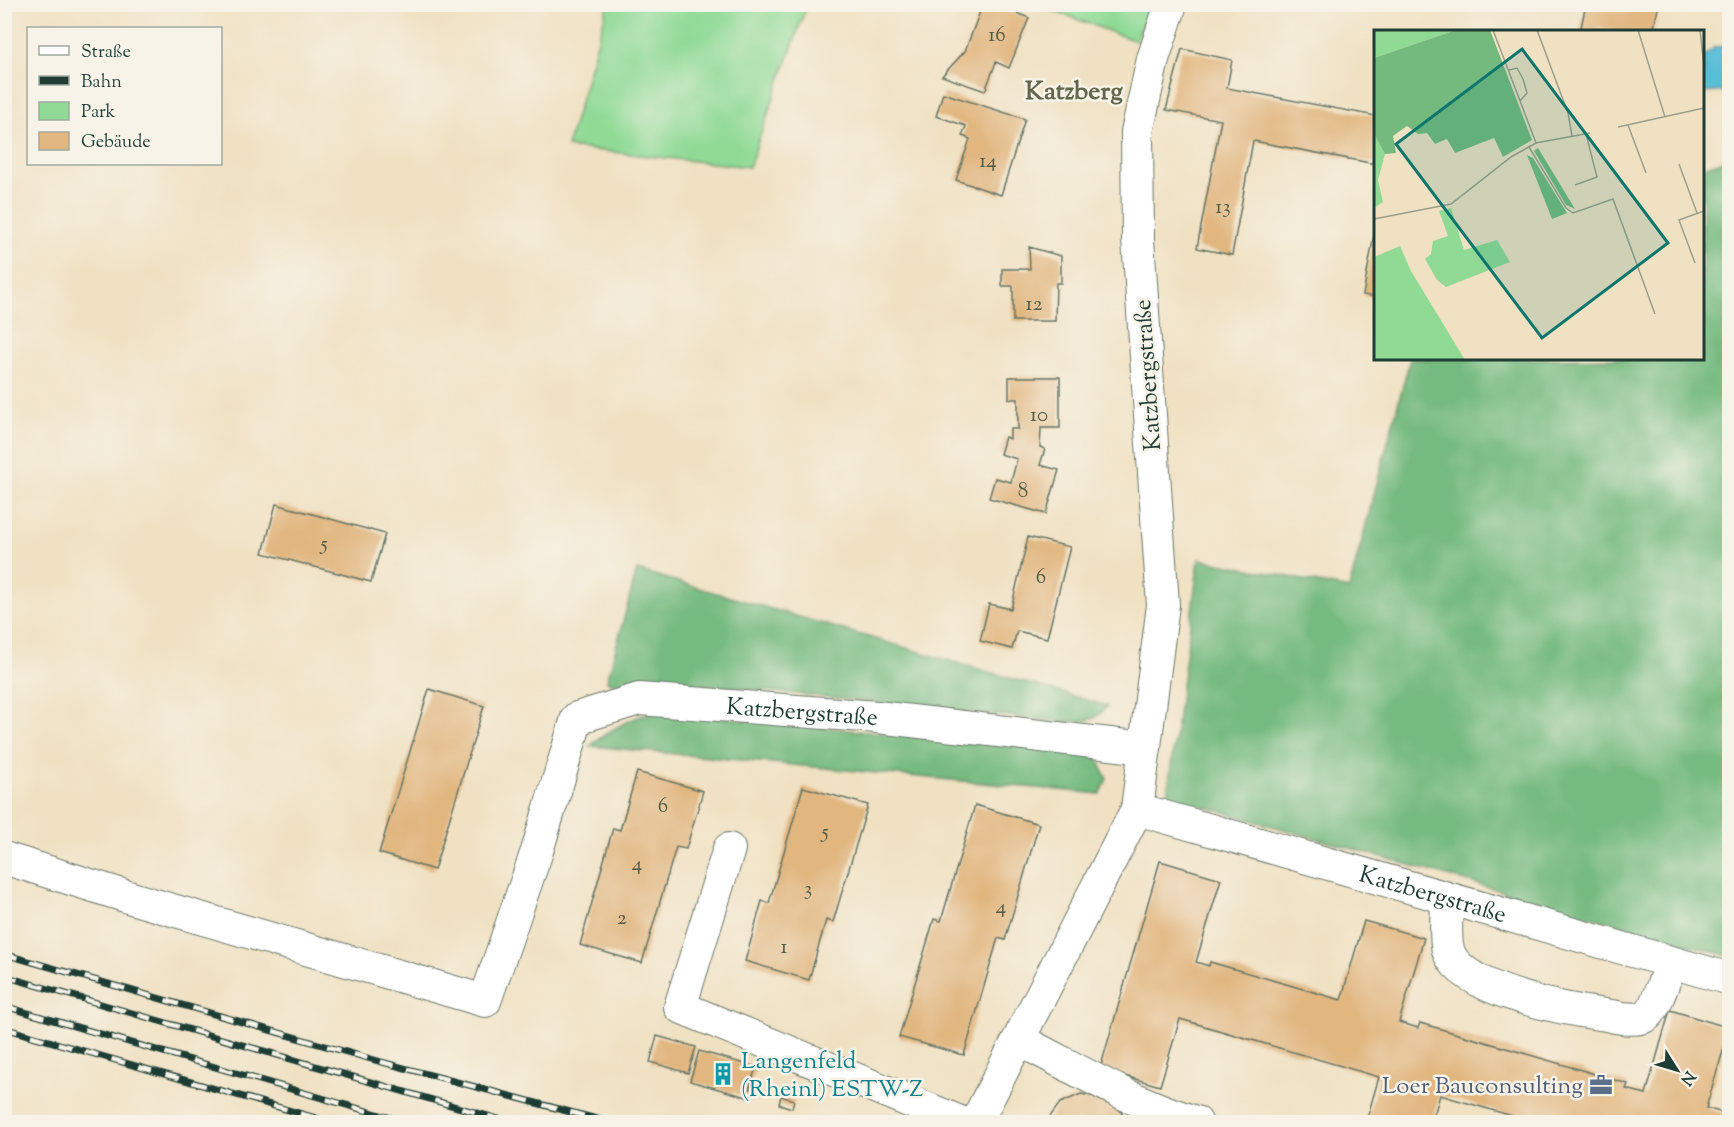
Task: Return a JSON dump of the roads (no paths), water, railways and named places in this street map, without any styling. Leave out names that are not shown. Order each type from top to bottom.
[{"type":"street","name":"Katzbergstraße","points":[[976,1122],[1137,809],[1163,605],[1138,239],[1137,132],[1153,58],[1171,4]]},
{"type":"street","name":"Katzbergstraße","points":[[4,858],[138,900],[485,1001],[537,851],[578,718],[639,699],[877,717],[1145,748]]},
{"type":"street","name":"Katzbergstraße","points":[[1137,809],[1730,979]]},
{"type":"street","points":[[729,849],[680,1007],[960,1122]]},
{"type":"street","points":[[1447,898],[1449,953],[1460,967],[1476,979],[1518,996],[1560,1009],[1632,1018],[1646,1016],[1653,1009],[1671,963]]},
{"type":"street","points":[[1019,1040],[1132,1098],[1168,1114],[1196,1122]]},
{"type":"water","points":[[1729,46],[1729,91],[1704,93],[1704,56],[1715,47]]},
{"type":"railway","points":[[4,954],[378,1061],[608,1122]]},
{"type":"railway","points":[[4,976],[509,1122]]},
{"type":"railway","points":[[4,1006],[405,1122]]},
{"type":"railway","points":[[4,1028],[330,1122]]},
{"type":"place","name":"Langenfeld (Rheinl) ESTW-Z","points":[[723,1074]]},
{"type":"place","name":"Loer Bauconsulting","points":[[1601,1085]]},
{"type":"district","name":"Katzberg","points":[[1074,90]]}]
